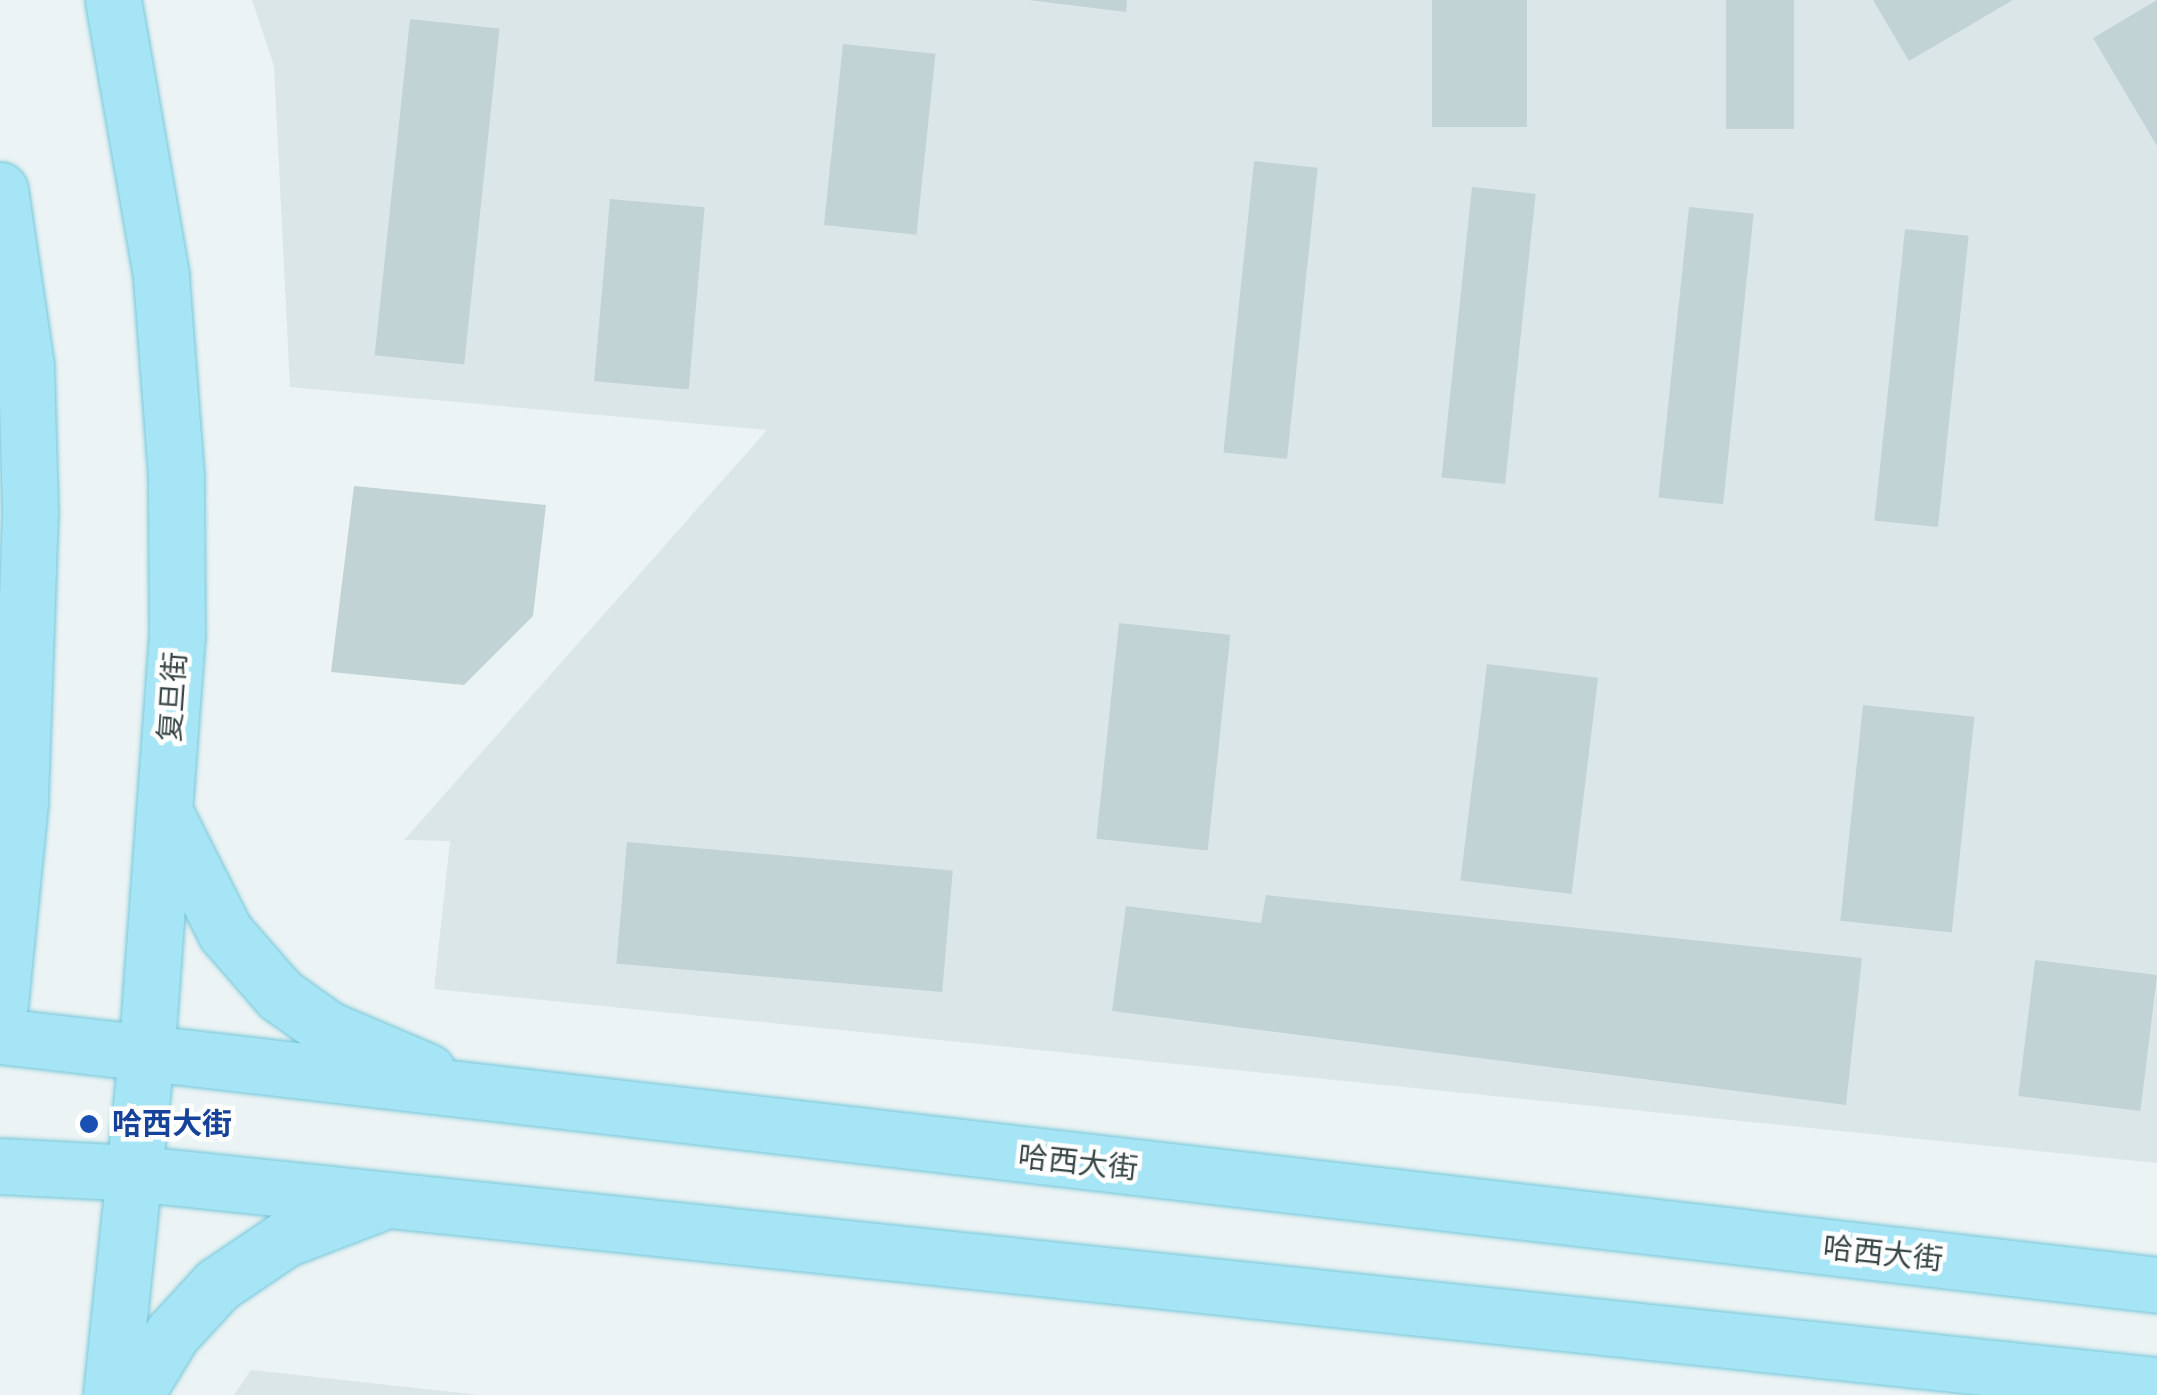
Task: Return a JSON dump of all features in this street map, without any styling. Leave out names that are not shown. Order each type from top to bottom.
[{"type":"main road","name":"复旦街","points":[[110,1395],[146,1057],[177,637],[176,476],[161,276],[113,0]]},
{"type":"main road","points":[[0,190],[26,367],[30,512],[20,803],[0,1004]]},
{"type":"main road","points":[[0,855],[20,803]]},
{"type":"main road","points":[[164,809],[225,932],[280,995],[328,1029],[495,1097]]},
{"type":"main road","name":"哈西大街","points":[[0,1036],[146,1057],[2157,1286]]},
{"type":"main road","points":[[0,1166],[132,1172],[382,1202],[2157,1385]]},
{"type":"main road","points":[[135,1395],[172,1334],[217,1285],[285,1239],[382,1202]]},
{"type":"shaded area","points":[[252,0],[2157,0],[2157,1163],[434,989],[450,841],[404,840],[767,430],[290,387],[274,66]]},
{"type":"shaded area","points":[[251,1370],[480,1395],[234,1395]]},
{"type":"building","points":[[1029,0],[1127,0],[1126,12]]},
{"type":"building","points":[[1432,0],[1527,0],[1527,127],[1432,127]]},
{"type":"building","points":[[1726,0],[1794,0],[1794,129],[1726,129]]},
{"type":"building","points":[[1873,0],[2013,0],[1909,61]]},
{"type":"building","points":[[2157,0],[2157,146],[2093,38]]},
{"type":"building","points":[[410,19],[500,28],[464,365],[375,355]]},
{"type":"building","points":[[843,44],[935,54],[916,235],[824,225]]},
{"type":"building","points":[[1254,161],[1318,168],[1287,459],[1223,452]]},
{"type":"building","points":[[1472,187],[1536,194],[1505,484],[1441,477]]},
{"type":"building","points":[[610,199],[705,207],[689,390],[594,381]]},
{"type":"building","points":[[1689,207],[1754,214],[1723,504],[1658,497]]},
{"type":"building","points":[[1905,229],[1969,236],[1938,527],[1874,520]]},
{"type":"building","points":[[354,486],[546,505],[533,616],[464,685],[331,672]]},
{"type":"building","points":[[1119,623],[1230,635],[1208,851],[1096,839]]},
{"type":"building","points":[[1487,664],[1598,678],[1572,894],[1460,880]]},
{"type":"building","points":[[1863,705],[1974,717],[1952,933],[1840,921]]},
{"type":"building","points":[[627,842],[953,870],[942,992],[616,964]]},
{"type":"building","points":[[1266,895],[1862,958],[1846,1105],[1112,1011],[1126,906],[1261,923]]},
{"type":"building","points":[[2035,960],[2157,975],[2140,1111],[2018,1096]]},
{"type":"place","name":"哈西大街","points":[[89,1124]]}]
